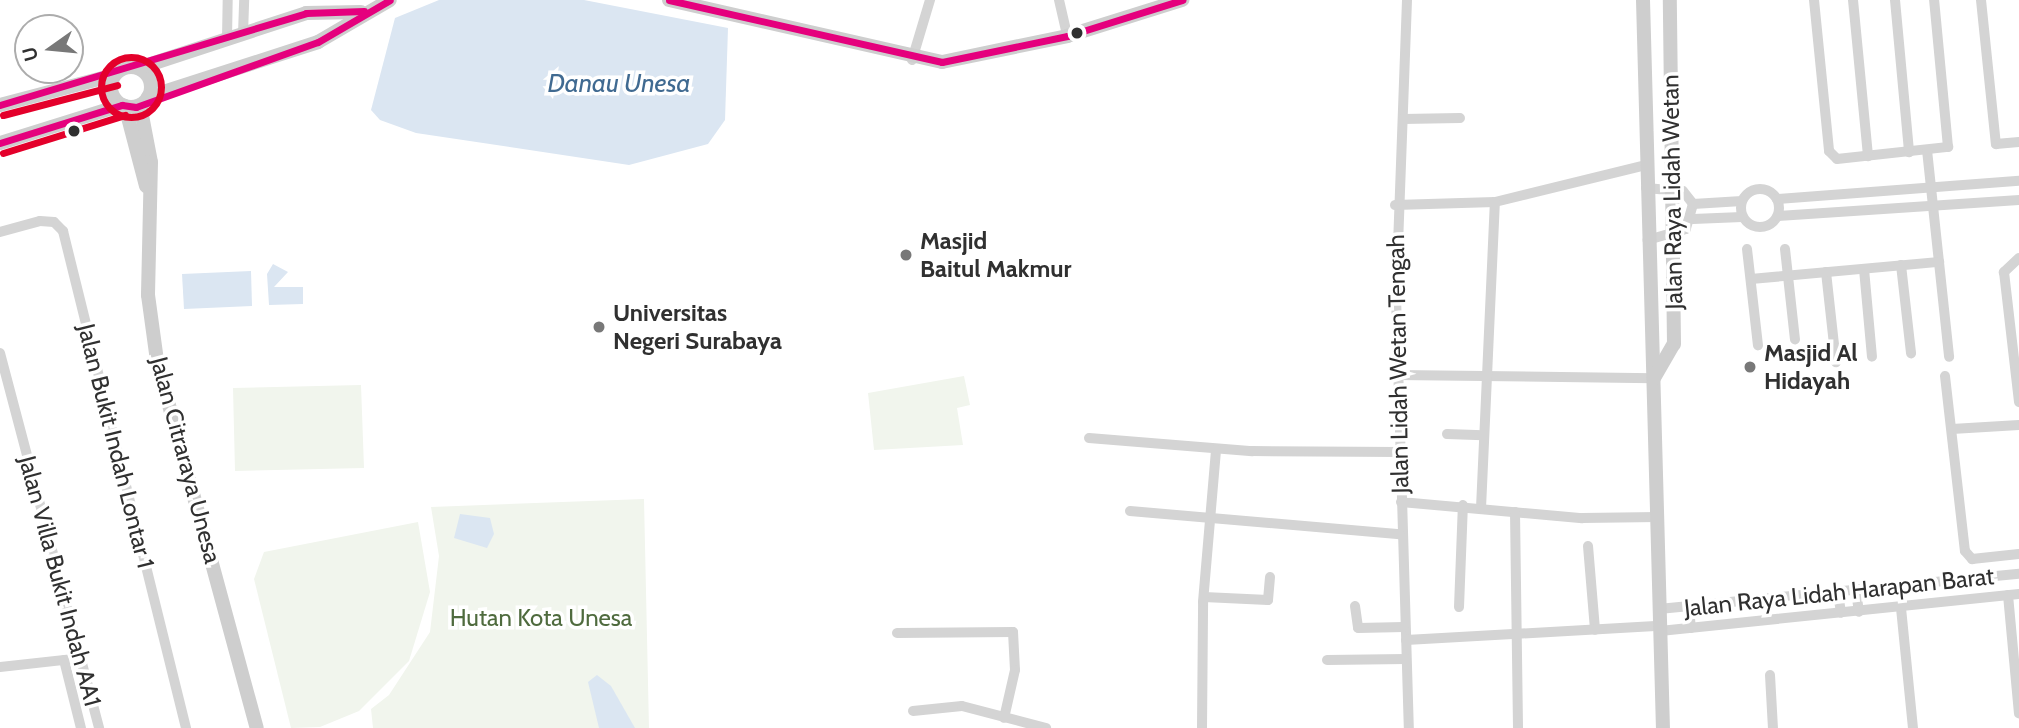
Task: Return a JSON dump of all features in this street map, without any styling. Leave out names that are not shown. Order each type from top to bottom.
[{"type":"main road","points":[[0,143],[149,99],[318,42],[361,12],[390,0]]},
{"type":"main road","points":[[669,0],[912,60],[942,62],[1067,36],[1143,7],[1182,0]]},
{"type":"main road","name":"Jalan Raya Lidah Wetan","points":[[1643,0],[1646,188],[1663,728]]},
{"type":"main road","name":"Jalan Raya Lidah Wetan","points":[[1654,378],[1674,344],[1670,0]]},
{"type":"main road","points":[[0,105],[144,67],[306,13],[361,12]]},
{"type":"main road","points":[[306,13],[321,23],[318,42]]},
{"type":"main road","points":[[144,67],[151,84],[149,99]]},
{"type":"main road","points":[[114,75],[111,92],[123,106]]},
{"type":"main road","name":"Jalan Citraraya Unesa","points":[[149,99],[150,162],[146,187],[149,315],[157,360],[257,728]]},
{"type":"main road","name":"Jalan Citraraya Unesa","points":[[123,106],[146,187]]},
{"type":"street","points":[[227,39],[228,0]]},
{"type":"street","points":[[243,34],[244,0]]},
{"type":"street","points":[[912,60],[930,0]]},
{"type":"street","points":[[1059,0],[1067,36]]},
{"type":"street","name":"Jalan Lidah Wetan Tengah","points":[[1407,0],[1403,119],[1395,205],[1400,534],[1409,728]]},
{"type":"street","points":[[1814,0],[1831,157],[1868,156],[1948,147],[1934,0]]},
{"type":"street","points":[[1853,0],[1868,156]]},
{"type":"street","points":[[1895,0],[1909,152]]},
{"type":"street","points":[[1981,0],[1997,144],[2019,142]]},
{"type":"street","points":[[1403,119],[1460,117]]},
{"type":"street","points":[[1927,150],[1949,356]]},
{"type":"street","points":[[1395,205],[1495,202],[1646,165]]},
{"type":"street","points":[[1646,188],[1674,189],[1693,204],[1741,201],[1754,189],[1777,199],[2019,181]]},
{"type":"street","points":[[1777,199],[1778,216]]},
{"type":"street","points":[[1648,240],[1674,235],[1693,219],[1742,216],[1760,228],[1778,216],[2019,200]]},
{"type":"street","points":[[1741,201],[1742,216]]},
{"type":"street","points":[[1481,508],[1495,202]]},
{"type":"street","points":[[1693,204],[1693,219]]},
{"type":"street","name":"Jalan Bukit Indah Lontar 1","points":[[0,232],[40,221],[54,222],[63,231],[186,728]]},
{"type":"street","points":[[1747,249],[1758,345]]},
{"type":"street","points":[[1785,249],[1795,339]]},
{"type":"street","points":[[2019,258],[2004,272],[2019,402]]},
{"type":"street","points":[[1751,279],[1939,262]]},
{"type":"street","points":[[1901,265],[1911,353]]},
{"type":"street","points":[[1864,269],[1872,357]]},
{"type":"street","points":[[1826,272],[1836,362]]},
{"type":"street","name":"Jalan Villa Bukit Indah AA1","points":[[0,353],[99,728]]},
{"type":"street","points":[[1397,375],[1654,378]]},
{"type":"street","points":[[1945,376],[1968,557],[2019,554]]},
{"type":"street","points":[[1952,429],[2019,425]]},
{"type":"street","points":[[1447,434],[1483,435]]},
{"type":"street","points":[[1088,438],[1216,450],[1399,452]]},
{"type":"street","points":[[1202,728],[1203,597],[1216,450]]},
{"type":"street","points":[[1401,502],[1463,505],[1515,512],[1658,517]]},
{"type":"street","points":[[1459,607],[1463,505]]},
{"type":"street","points":[[1130,511],[1400,534]]},
{"type":"street","points":[[1515,512],[1518,728]]},
{"type":"street","points":[[1588,546],[1595,630]]},
{"type":"street","name":"Jalan Raya Lidah Harapan Barat","points":[[1659,609],[2019,574]]},
{"type":"street","points":[[1203,597],[1268,600],[1270,577]]},
{"type":"street","points":[[1856,591],[1858,612]]},
{"type":"street","points":[[1838,592],[1841,613]]},
{"type":"street","points":[[2013,594],[2019,713]]},
{"type":"street","name":"Jalan Raya Lidah Harapan Barat","points":[[1405,640],[1691,628],[1901,608],[2013,594]]},
{"type":"street","points":[[1355,606],[1358,628],[1404,627]]},
{"type":"street","points":[[1689,607],[1691,628]]},
{"type":"street","points":[[1901,608],[1913,728]]},
{"type":"street","points":[[897,634],[1013,632],[1015,670],[1004,718]]},
{"type":"street","points":[[0,667],[81,658]]},
{"type":"street","points":[[1327,660],[1406,659]]},
{"type":"street","name":"Jalan Villa Bukit Indah AA1","points":[[64,660],[81,728]]},
{"type":"street","points":[[1770,675],[1773,728]]},
{"type":"street","points":[[914,711],[962,706],[1046,728]]},
{"type":"green space","points":[[964,376],[970,405],[957,408],[963,445],[874,450],[868,393]]},
{"type":"green space","points":[[361,385],[364,468],[235,471],[233,388]]},
{"type":"green space","name":"Hutan Kota Unesa","points":[[644,499],[649,728],[373,728],[371,709],[389,695],[430,632],[439,556],[431,507]]},
{"type":"green space","points":[[418,522],[430,592],[409,661],[359,711],[320,727],[291,728],[254,579],[264,552]]},
{"type":"water","name":"Danau Unesa","points":[[439,0],[584,0],[728,28],[725,120],[708,144],[629,165],[416,133],[380,120],[371,110],[395,18]]},
{"type":"water","points":[[273,264],[288,272],[274,287],[303,287],[303,304],[269,305],[267,274]]},
{"type":"water","points":[[251,271],[252,306],[184,309],[182,274]]},
{"type":"water","points":[[460,514],[490,518],[494,534],[487,548],[454,538]]},
{"type":"water","points":[[597,675],[611,686],[635,728],[599,728],[588,682]]},
{"type":"transit line","points":[[0,143],[122,105],[136,107],[318,42],[390,0]]},
{"type":"transit line","points":[[669,0],[942,62],[1067,36],[1182,0]]},
{"type":"transit line","points":[[0,105],[306,13],[364,11]]},
{"type":"transit line","points":[[125,57],[137,57],[153,65],[159,75],[161,87],[159,99],[153,109],[137,117],[125,117],[109,109],[101,93],[101,81],[109,65],[125,57]]},
{"type":"transit line","points":[[3,115],[117,85]]},
{"type":"transit line","points":[[3,153],[125,115]]},
{"type":"place","name":"Masjid Baitul Makmur","points":[[906,255]]},
{"type":"place","name":"Universitas Negeri Surabaya","points":[[599,327]]},
{"type":"place","name":"Masjid Al Hidayah","points":[[1750,367]]}]
